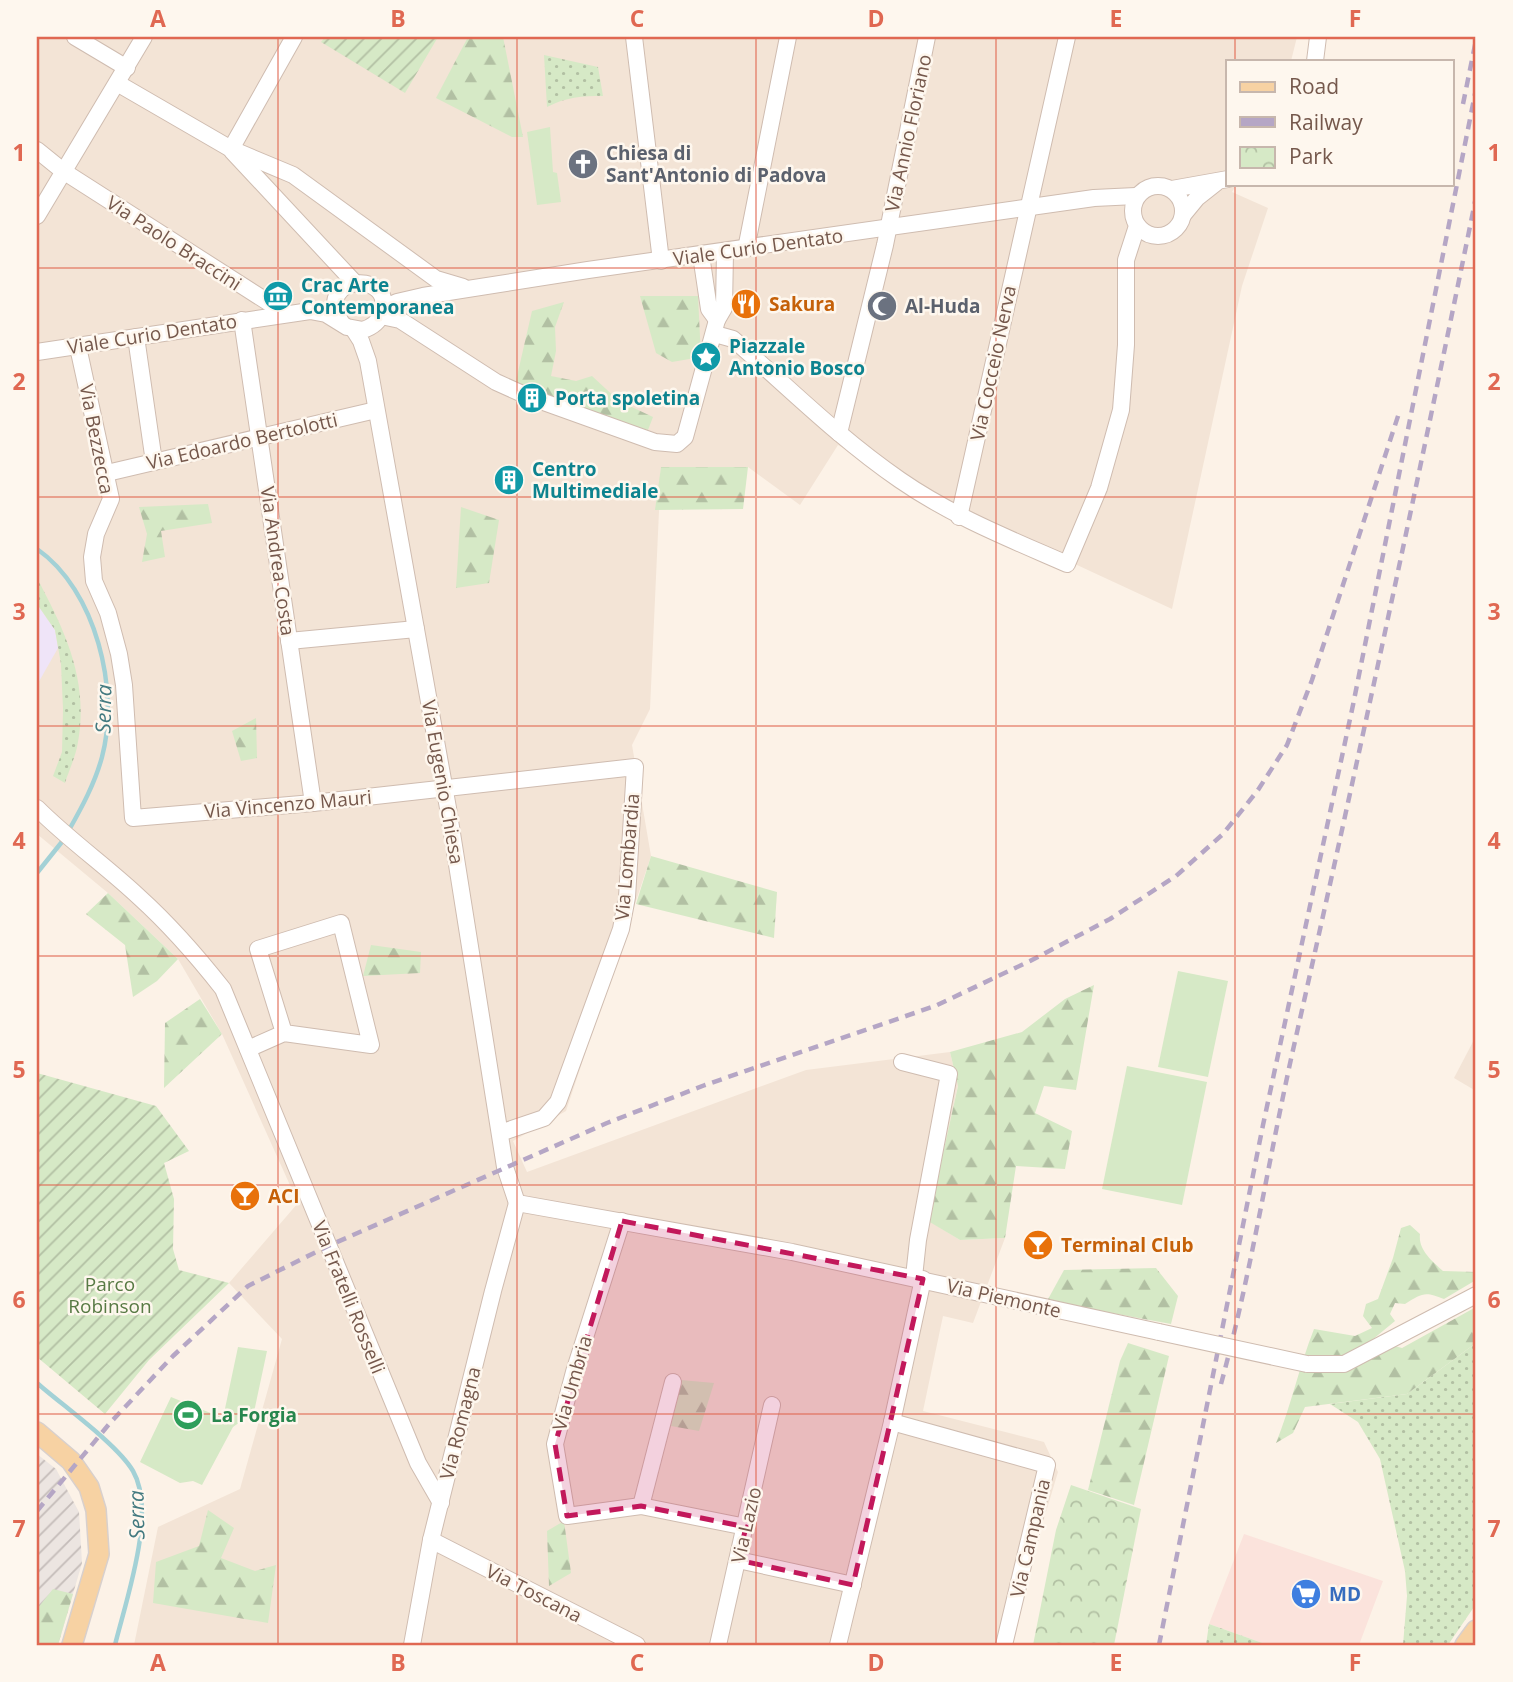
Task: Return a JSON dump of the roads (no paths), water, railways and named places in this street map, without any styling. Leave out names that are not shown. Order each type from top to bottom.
[{"type":"main road","points":[[37,1432],[71,1461],[89,1487],[96,1510],[99,1554],[72,1645]]},
{"type":"main road","points":[[1465,1645],[1476,1630]]},
{"type":"street","points":[[75,37],[127,68]]},
{"type":"street","points":[[37,216],[144,37]]},
{"type":"street","points":[[231,149],[294,37]]},
{"type":"street","points":[[634,37],[661,261]]},
{"type":"street","points":[[746,249],[788,37]]},
{"type":"street","name":"Via Annio Floriano","points":[[839,433],[888,228],[927,37]]},
{"type":"street","name":"Via Cocceio Nerva","points":[[959,517],[1067,37]]},
{"type":"street","points":[[1315,60],[1318,37]]},
{"type":"street","points":[[117,83],[231,149],[293,175],[436,279],[468,288]]},
{"type":"street","points":[[231,149],[354,282],[369,284],[380,310],[496,382],[532,398],[654,442],[677,444],[685,437],[716,327],[724,308],[725,252]]},
{"type":"street","name":"Via Paolo Braccini","points":[[37,150],[64,171],[285,313]]},
{"type":"street","name":"Viale Curio Dentato","points":[[1094,198],[1135,221],[1147,234],[1165,235],[1177,227],[1197,198],[1224,180]]},
{"type":"street","name":"Viale Curio Dentato","points":[[380,310],[397,302],[468,288],[1094,198],[1136,196],[1142,190],[1156,185],[1172,189],[1224,180]]},
{"type":"street","points":[[1172,189],[1179,196],[1183,215]]},
{"type":"street","points":[[701,255],[709,309],[716,327],[733,338],[839,433],[900,480],[959,517],[1067,564],[1099,488],[1121,410],[1126,345],[1126,260],[1135,221],[1132,209],[1136,196]]},
{"type":"street","points":[[354,282],[340,292],[335,307],[348,326],[363,331],[380,310]]},
{"type":"street","name":"Viale Curio Dentato","points":[[310,311],[340,292]]},
{"type":"street","name":"Via Eugenio Chiesa","points":[[368,361],[380,310]]},
{"type":"street","name":"Viale Curio Dentato","points":[[37,352],[285,313],[310,311],[326,314],[348,326]]},
{"type":"street","name":"Via Andrea Costa","points":[[242,320],[313,803]]},
{"type":"street","name":"Via Eugenio Chiesa","points":[[348,326],[361,341],[368,361],[444,789],[505,1167],[517,1203]]},
{"type":"street","points":[[136,337],[154,462]]},
{"type":"street","name":"Via Bezzecca","points":[[78,347],[111,499],[96,534],[92,557],[94,581],[108,613],[124,685],[133,818]]},
{"type":"street","name":"Via Edoardo Bertolotti","points":[[107,472],[376,410]]},
{"type":"street","points":[[289,641],[416,629]]},
{"type":"street","name":"Via Lombardia","points":[[444,789],[635,767],[627,897],[621,929],[558,1102],[544,1118],[500,1133]]},
{"type":"street","name":"Via Vincenzo Mauri","points":[[133,818],[444,789]]},
{"type":"street","name":"Via Fratelli Rosselli","points":[[41,812],[138,896],[192,951],[223,989],[418,1463],[441,1503]]},
{"type":"street","points":[[248,1049],[284,1033],[371,1045],[341,923],[258,949],[284,1033]]},
{"type":"street","points":[[838,1645],[892,1422],[918,1278],[918,1240],[949,1074],[902,1062]]},
{"type":"street","name":"Via Romagna","points":[[414,1644],[431,1540],[517,1203]]},
{"type":"street","name":"Via Piemonte","points":[[517,1203],[792,1252],[1307,1364],[1344,1364],[1476,1295]]},
{"type":"street","name":"Via Umbria","points":[[622,1221],[574,1372],[555,1444],[567,1516],[641,1506],[746,1527]]},
{"type":"street","points":[[641,1506],[673,1382]]},
{"type":"street","name":"Via Lazio","points":[[718,1645],[772,1405]]},
{"type":"street","name":"Via Campania","points":[[892,1422],[1047,1465],[1004,1645]]},
{"type":"street","name":"Via Toscana","points":[[431,1540],[637,1645]]},
{"type":"street","points":[[738,1560],[853,1585]]},
{"type":"waterway","name":"Serra","points":[[37,549],[57,567],[75,589],[88,615],[105,673],[107,731],[102,757],[92,785],[69,830]]},
{"type":"waterway","name":"Serra","points":[[37,873],[65,838]]},
{"type":"waterway","name":"Serra","points":[[37,1383],[115,1449],[133,1471],[140,1488],[141,1532],[132,1581],[115,1645]]},
{"type":"railway","points":[[1463,104],[1476,40]]},
{"type":"railway","points":[[1159,1645],[1263,1125],[1353,705],[1476,89]]},
{"type":"railway","points":[[1221,1384],[1387,624],[1476,197]]},
{"type":"railway","points":[[37,1511],[110,1423],[173,1356],[248,1286],[328,1246],[607,1123],[705,1085],[935,1006],[1110,919],[1176,876],[1223,834],[1258,790],[1287,745],[1312,680],[1400,410]]},
{"type":"place","name":"Chiesa di Sant'Antonio di Padova","points":[[583,164]]},
{"type":"place","name":"Crac Arte Contemporanea","points":[[278,296]]},
{"type":"place","name":"Sakura","points":[[746,304]]},
{"type":"place","name":"Al-Huda","points":[[882,306]]},
{"type":"place","name":"Piazzale Antonio Bosco","points":[[706,357]]},
{"type":"place","name":"Porta spoletina","points":[[532,398]]},
{"type":"place","name":"Centro Multimediale","points":[[509,480]]},
{"type":"place","name":"ACI","points":[[245,1196]]},
{"type":"place","name":"Terminal Club","points":[[1038,1245]]},
{"type":"place","name":"La Forgia","points":[[188,1415]]},
{"type":"place","name":"MD","points":[[1306,1594]]},
{"type":"park label","name":"Parco Robinson","points":[[110,1295]]}]
